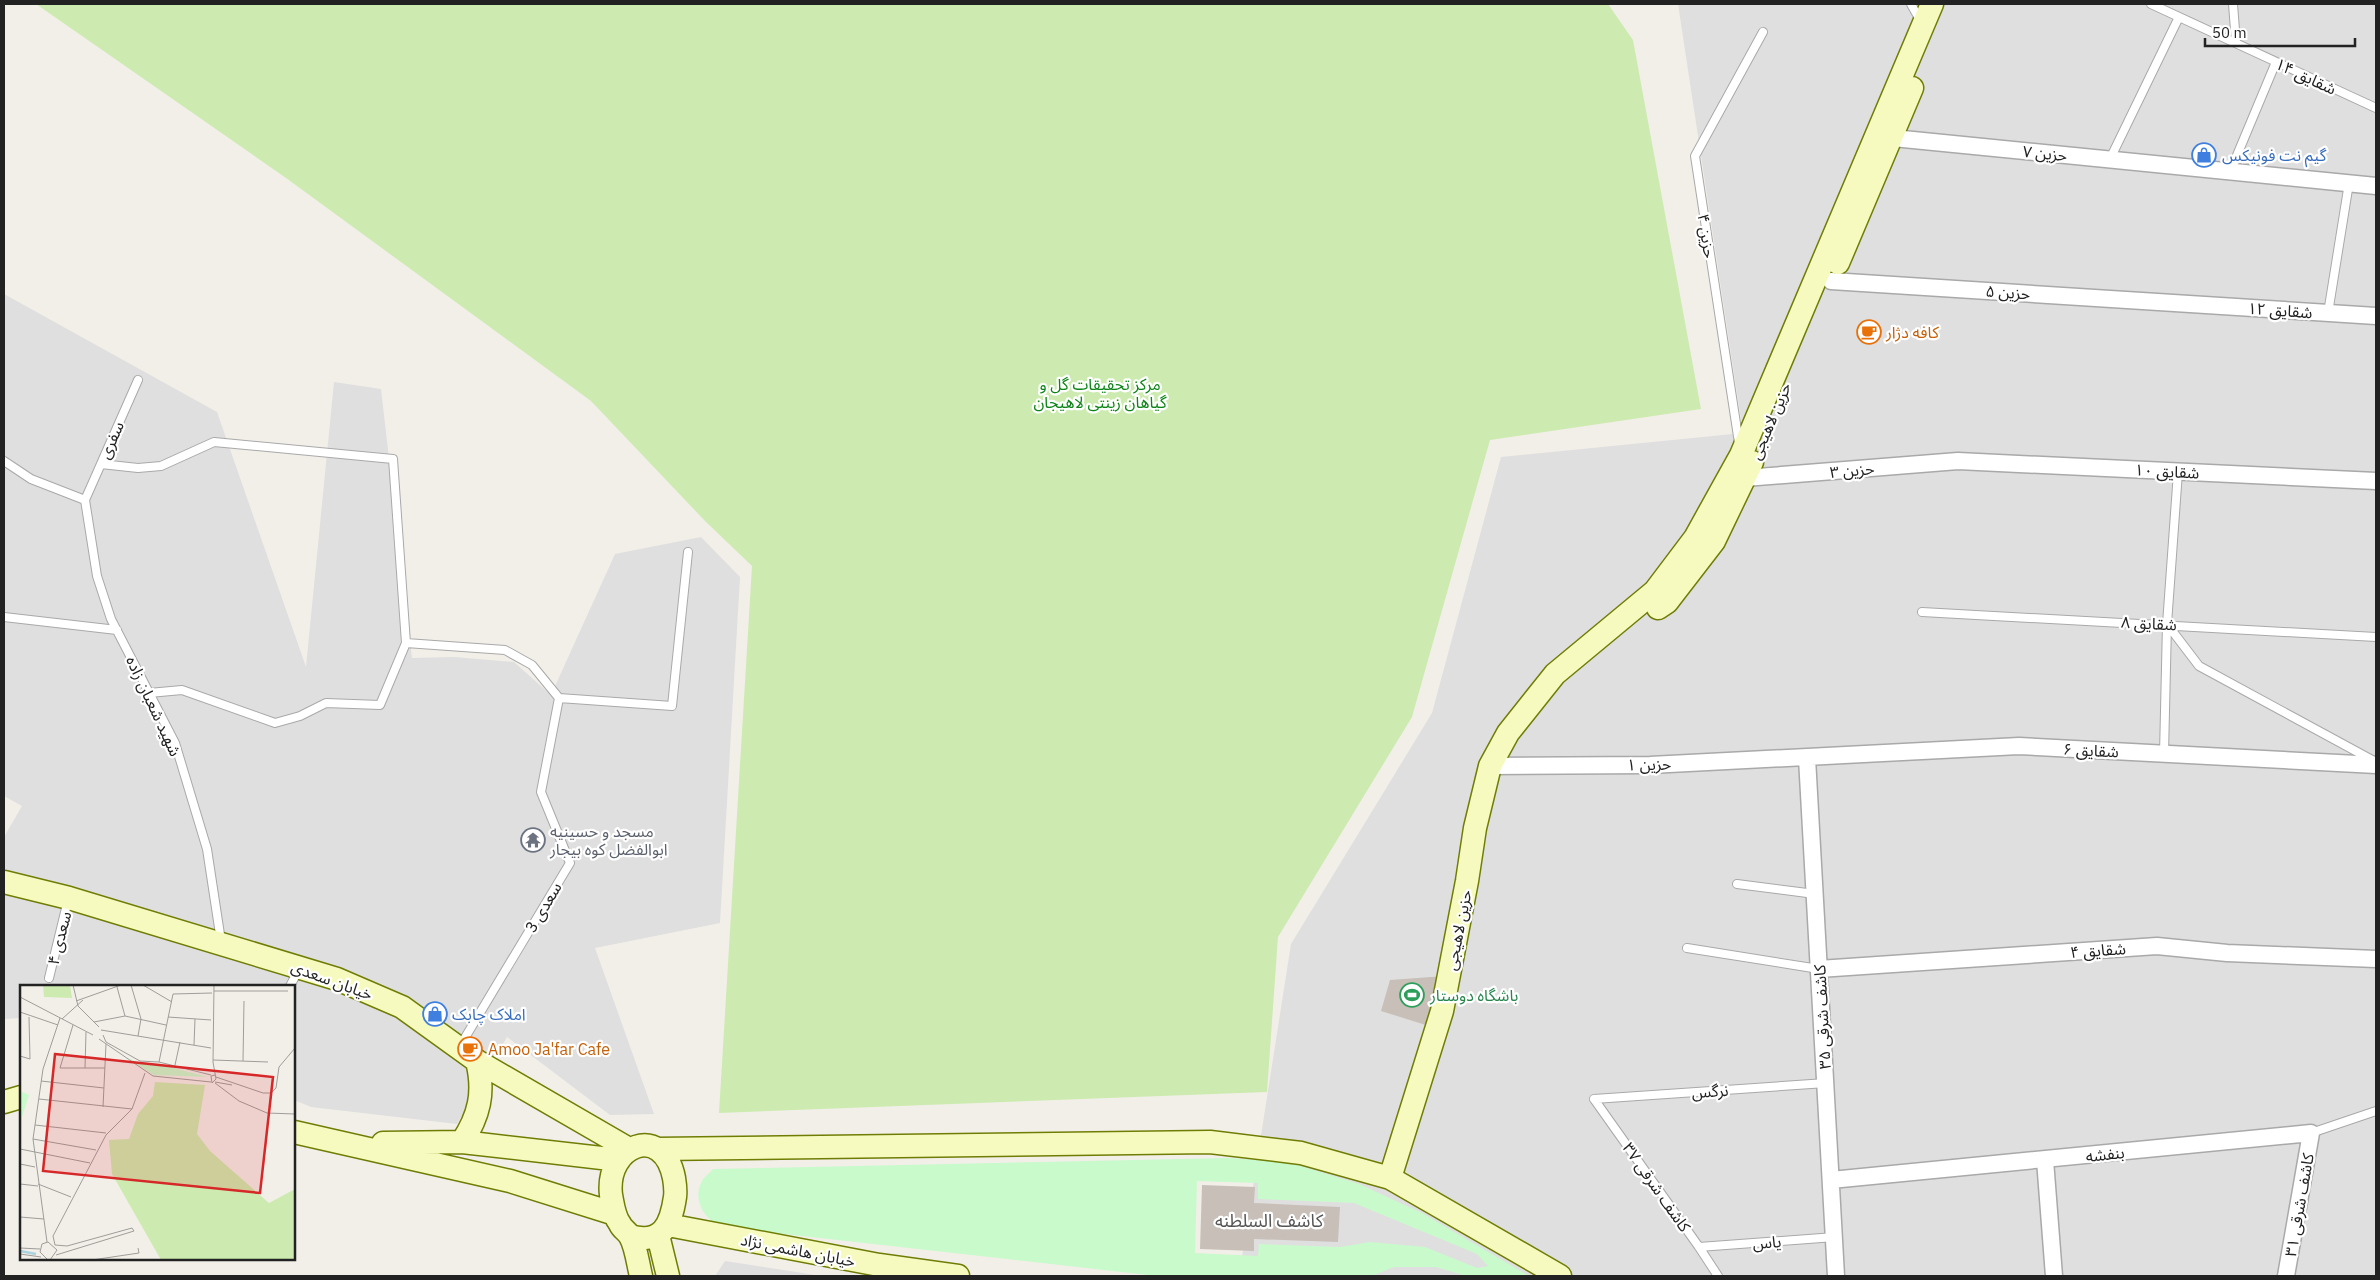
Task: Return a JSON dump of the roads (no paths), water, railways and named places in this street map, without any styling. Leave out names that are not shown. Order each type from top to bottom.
[{"type":"street","name":"حزین لاهیجی","points":[[1490,766],[1554,691],[1667,602],[1714,541],[1745,478],[1831,281],[1932,4]]},
{"type":"street","name":"حزین لاهیجی","points":[[1390,1178],[1442,1011],[1467,881],[1475,828],[1490,766],[1508,732],[1555,674],[1656,591],[1694,538],[1741,455],[1884,135],[1945,4]]},
{"type":"street","name":"حزین ۷","points":[[1884,135],[2110,160],[2376,186]]},
{"type":"street","name":"حزین ۵","points":[[1831,281],[2184,303]]},
{"type":"street","name":"شقایق ۱۲","points":[[2184,303],[2376,316]]},
{"type":"street","name":"حزین ۳","points":[[1745,478],[1958,461]]},
{"type":"street","name":"شقایق ۱۰","points":[[1958,461],[2376,481]]},
{"type":"street","name":"شقایق ۶","points":[[1807,758],[2019,746],[2376,764]]},
{"type":"street","name":"حزین ۱","points":[[1490,766],[1650,765],[1807,758]]},
{"type":"street","name":"کاشف شرقی ۳۵","points":[[1807,758],[1836,1276]]},
{"type":"street","name":"خیابان سعدی","points":[[4,882],[69,898],[221,944],[295,977],[336,979],[402,1007],[477,1062],[624,1154]]},
{"type":"street","name":"شقایق ۴","points":[[1819,969],[2157,946],[2227,953],[2376,959]]},
{"type":"street","points":[[462,1142],[472,1127],[481,1097],[482,1080],[477,1062]]},
{"type":"street","points":[[4,1102],[20,1097]]},
{"type":"street","points":[[295,1132],[510,1181],[615,1214]]},
{"type":"street","name":"بنفشه","points":[[1831,1180],[2311,1133]]},
{"type":"street","name":"کاشف شرقی ۳۱","points":[[2286,1276],[2311,1133]]},
{"type":"street","points":[[348,1144],[462,1142],[624,1154]]},
{"type":"street","points":[[641,1276],[630,1236],[620,1225],[615,1214],[611,1192],[614,1172],[624,1154],[640,1145],[657,1149],[1210,1142],[1301,1153],[1390,1178],[1560,1276]]},
{"type":"street","points":[[657,1149],[667,1158],[676,1191],[673,1212],[663,1230],[668,1276]]},
{"type":"street","points":[[2045,1160],[2054,1276]]},
{"type":"street","points":[[630,1236],[643,1239],[663,1230]]},
{"type":"street","name":"خیابان هاشمی نژاد","points":[[663,1230],[879,1271],[958,1276]]},
{"type":"lane","points":[[1911,4],[1924,26]]},
{"type":"lane","name":"شقایق ۱۴","points":[[2151,4],[2376,108]]},
{"type":"lane","points":[[2233,4],[2236,43]]},
{"type":"lane","points":[[2110,160],[2179,16]]},
{"type":"lane","name":"حزین ۴","points":[[1741,455],[1694,156],[1763,32]]},
{"type":"lane","points":[[2230,172],[2276,62]]},
{"type":"lane","points":[[2328,313],[2349,183]]},
{"type":"lane","name":"سفری","points":[[85,500],[138,380]]},
{"type":"lane","points":[[101,464],[138,468],[161,466],[214,442],[393,459],[406,643],[380,705],[326,703],[300,716],[275,723],[182,690],[149,693]]},
{"type":"lane","points":[[4,461],[31,479],[85,500]]},
{"type":"lane","points":[[2164,754],[2166,624],[2178,472]]},
{"type":"lane","name":"شهید شعبان زاده","points":[[85,500],[97,576],[117,630],[175,743],[207,849],[221,944]]},
{"type":"lane","points":[[406,643],[505,650],[532,665],[559,698],[672,706],[688,552]]},
{"type":"lane","name":"شقایق ۸","points":[[1922,612],[2376,637]]},
{"type":"lane","points":[[4,617],[117,630]]},
{"type":"lane","points":[[2166,624],[2199,666],[2376,764]]},
{"type":"lane","name":"سعدی 3","points":[[458,1048],[570,863],[541,792],[559,698]]},
{"type":"lane","points":[[1737,884],[1814,894]]},
{"type":"lane","name":"سعدی ۴","points":[[49,978],[69,898]]},
{"type":"lane","points":[[1687,948],[1819,969]]},
{"type":"lane","name":"نرگس","points":[[1594,1098],[1826,1083]]},
{"type":"lane","name":"کاشف شرقی ۳۷","points":[[1594,1098],[1700,1247],[1718,1276]]},
{"type":"lane","name":"بنفشه","points":[[2311,1133],[2376,1111]]},
{"type":"lane","name":"یاس","points":[[1700,1247],[1835,1237]]},
{"type":"place","name":"گیم نت فونیکس","points":[[2204,155]]},
{"type":"place","name":"کافه دژار","points":[[1869,332]]},
{"type":"place","name":"مسجد و حسینیه ابوالفضل کوه بیجار","points":[[533,840]]},
{"type":"place","name":"باشگاه دوستار","points":[[1412,995]]},
{"type":"place","name":"املاک چابک","points":[[435,1014]]},
{"type":"place","name":"Amoo Ja'far Cafe","points":[[470,1049]]},
{"type":"district","name":"کاشف السلطنه","points":[[1269,1221]]},
{"type":"park label","name":"مرکز تحقیقات گل و گیاهان زینتی لاهیجان","points":[[1100,393]]}]
